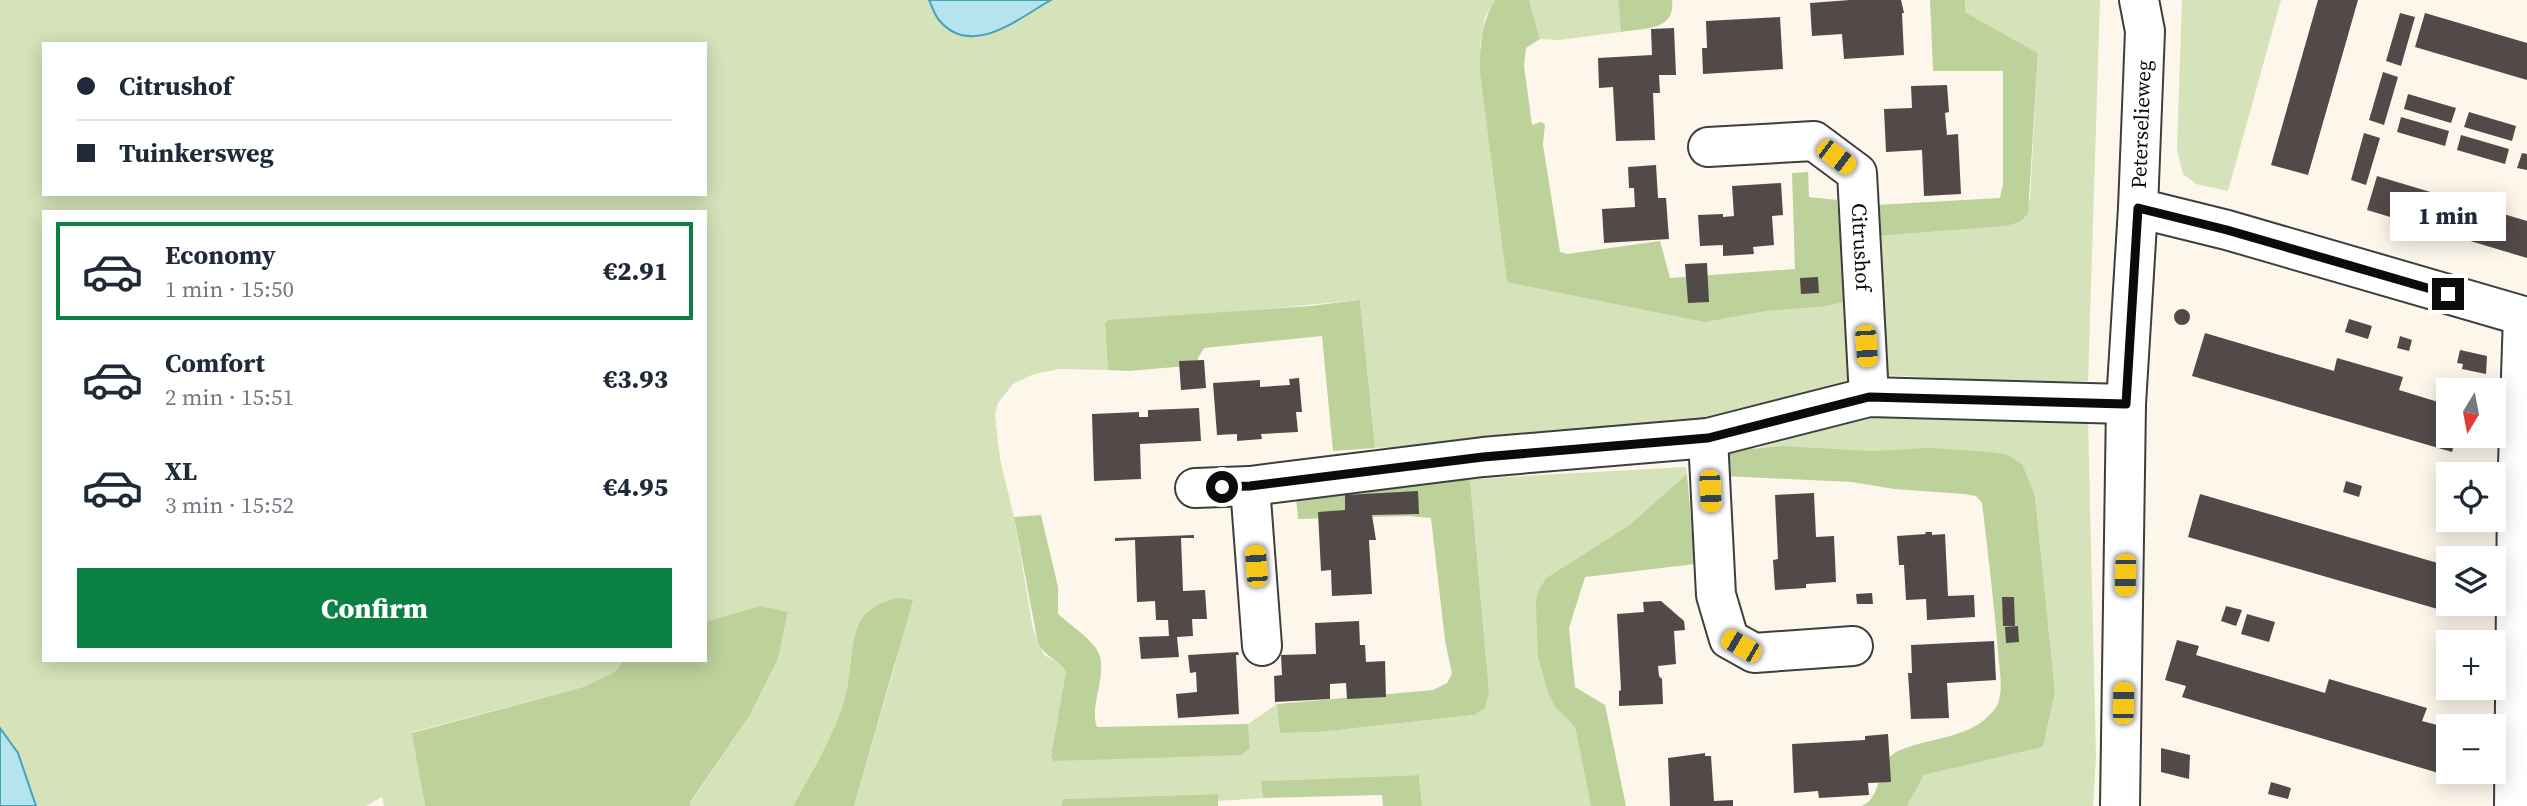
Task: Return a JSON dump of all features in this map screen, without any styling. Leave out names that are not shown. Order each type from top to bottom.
[{"type":"street","name":"Peterselieweg","points":[[2120,806],[2126,404],[2146,10]]},
{"type":"street","name":"Citrushof","points":[[1708,147],[1814,141],[1857,173],[1869,397]]},
{"type":"street","points":[[2138,208],[2227,230],[2525,316],[2517,494],[2522,750],[2514,806]]},
{"type":"street","points":[[1195,488],[1250,486],[1483,457],[1708,438],[1869,397],[2126,404]]},
{"type":"street","points":[[1708,438],[1716,595],[1729,639],[1754,653],[1853,646]]},
{"type":"street","points":[[1250,486],[1262,646]]},
{"type":"green space","points":[[0,0],[929,0],[939,20],[976,38],[995,32],[1051,0],[1495,0],[1485,17],[1480,45],[1507,282],[1765,311],[1821,307],[1845,302],[1849,385],[1668,430],[1375,448],[1360,300],[1105,324],[1108,370],[1059,369],[1034,374],[1013,384],[998,403],[995,415],[1000,459],[1014,517],[1033,629],[1044,655],[1061,664],[1066,671],[1051,756],[1053,761],[1250,748],[1248,724],[1277,704],[1280,733],[1319,732],[1475,715],[1489,691],[1470,479],[1686,467],[1687,474],[1628,526],[1546,578],[1538,635],[1538,657],[1555,707],[1575,727],[1591,806],[1422,806],[1419,775],[1261,781],[1263,798],[1218,801],[1217,794],[1063,799],[1061,806],[854,806],[896,662],[858,625],[846,696],[835,730],[793,806],[690,806],[750,715],[778,659],[788,613],[760,606],[707,621],[707,210],[42,210],[42,662],[622,662],[615,672],[583,687],[413,732],[425,806],[384,806],[382,797],[366,806],[36,806],[18,753],[0,728]]},
{"type":"green space","points":[[1495,0],[1529,0],[1540,39],[1526,48],[1524,66],[1532,125],[1541,122],[1545,124],[1543,145],[1560,252],[1567,254],[1660,241],[1670,278],[1795,269],[1792,173],[1808,172],[1809,197],[1837,200],[1845,302],[1821,307],[1765,311],[1705,322],[1507,282],[1480,72],[1482,34]]},
{"type":"green space","points":[[1529,0],[1618,0],[1621,32],[1559,40],[1540,39]]},
{"type":"green space","points":[[1618,0],[1672,0],[1672,10],[1664,23],[1621,32]]},
{"type":"green space","points":[[1930,0],[1965,0],[1965,12],[2038,53],[2028,214],[2019,222],[2006,226],[1877,236],[1875,205],[2000,198],[2003,184],[2003,71],[1933,71]]},
{"type":"green space","points":[[1965,0],[2100,0],[2088,381],[2027,382],[1884,375],[1877,236],[2006,226],[2030,200],[2038,53],[1965,12]]},
{"type":"green space","points":[[2182,0],[2281,0],[2228,191],[2196,184],[2183,174],[2177,150]]},
{"type":"green space","points":[[1360,300],[1375,448],[1333,451],[1322,336],[1204,348],[1198,358],[1198,365],[1129,371],[1108,370],[1105,324],[1108,320]]},
{"type":"green space","points":[[1885,416],[2088,420],[2096,756],[2093,806],[1907,806],[1924,775],[2043,747],[2055,692],[2035,496],[1875,451],[1783,446],[1757,448],[1843,423]]},
{"type":"green space","points":[[1783,446],[1875,451],[1928,448],[1990,452],[2008,455],[2022,464],[2035,496],[2055,692],[2043,747],[1924,775],[1907,806],[1861,806],[1873,796],[1891,756],[1908,747],[1974,727],[1988,717],[1998,703],[2001,688],[1982,503],[1976,496],[1964,494],[1894,489],[1852,482],[1723,476],[1720,456],[1750,449]]},
{"type":"green space","points":[[1687,474],[1695,564],[1585,577],[1569,628],[1575,687],[1605,705],[1626,806],[1591,806],[1575,727],[1555,707],[1538,657],[1538,592],[1546,578],[1628,526]]},
{"type":"green space","points":[[1470,479],[1489,691],[1485,708],[1474,715],[1319,732],[1280,733],[1277,704],[1433,690],[1447,683],[1452,674],[1445,640],[1431,518],[1408,516],[1298,519],[1295,487]]},
{"type":"green space","points":[[1041,515],[1058,587],[1058,614],[1087,638],[1100,656],[1101,676],[1095,707],[1097,727],[1248,724],[1250,748],[1241,755],[1053,761],[1051,756],[1066,671],[1044,652],[1038,643],[1014,517]]},
{"type":"green space","points":[[899,598],[913,600],[854,806],[793,806],[835,726],[847,690],[854,639],[859,624],[876,606]]},
{"type":"green space","points":[[760,606],[788,612],[778,659],[750,715],[690,806],[425,806],[412,733],[583,687],[615,672],[622,662],[707,662],[707,621]]},
{"type":"green space","points":[[1419,775],[1422,806],[1383,806],[1382,795],[1263,798],[1261,781]]},
{"type":"green space","points":[[1218,794],[1218,806],[1061,806],[1063,799]]},
{"type":"water","points":[[929,0],[1051,0],[1010,25],[980,36],[966,36],[952,31],[939,20]]},
{"type":"water","points":[[0,728],[18,753],[36,806],[0,806]]},
{"type":"building","points":[[1901,0],[1904,13],[1904,55],[1844,59],[1842,34],[1812,36],[1810,3]]},
{"type":"building","points":[[2318,0],[2358,0],[2308,175],[2271,165]]},
{"type":"building","points":[[2400,13],[2415,17],[2401,66],[2386,61]]},
{"type":"building","points":[[2425,13],[2527,43],[2527,80],[2415,47]]},
{"type":"building","points":[[1780,17],[1783,69],[1703,74],[1702,48],[1707,48],[1706,21]]},
{"type":"building","points":[[1674,28],[1676,75],[1659,75],[1660,93],[1653,93],[1655,140],[1616,141],[1613,87],[1599,88],[1598,58],[1652,55],[1651,29]]},
{"type":"building","points":[[2383,72],[2398,77],[2384,125],[2369,120]]},
{"type":"building","points":[[1947,85],[1947,135],[1958,134],[1961,194],[1924,196],[1922,150],[1886,152],[1884,109],[1912,108],[1911,86]]},
{"type":"building","points":[[2408,94],[2456,108],[2451,123],[2404,109]]},
{"type":"building","points":[[2469,112],[2516,126],[2512,141],[2464,127]]},
{"type":"building","points":[[2401,117],[2449,131],[2445,146],[2397,132]]},
{"type":"building","points":[[2364,133],[2380,138],[2366,185],[2351,180]]},
{"type":"building","points":[[2461,135],[2509,149],[2505,164],[2457,150]]},
{"type":"building","points":[[2522,153],[2527,154],[2527,170],[2517,168]]},
{"type":"building","points":[[1656,165],[1658,198],[1666,198],[1669,239],[1604,243],[1602,209],[1635,207],[1634,188],[1629,188],[1628,167]]},
{"type":"building","points":[[2377,176],[2527,221],[2527,258],[2367,210]]},
{"type":"building","points":[[1781,183],[1783,215],[1772,216],[1774,245],[1753,247],[1754,254],[1723,256],[1723,245],[1700,246],[1698,215],[1734,216],[1732,186]]},
{"type":"building","points":[[1707,263],[1709,302],[1688,303],[1685,264]]},
{"type":"building","points":[[1818,277],[1819,293],[1801,294],[1800,278]]},
{"type":"building","points":[[2182,309],[2188,311],[2188,323],[2182,325],[2176,323],[2174,317],[2176,311]]},
{"type":"building","points":[[2349,319],[2372,326],[2368,339],[2345,332]]},
{"type":"building","points":[[2205,333],[2334,371],[2337,358],[2403,377],[2399,390],[2436,401],[2436,447],[2192,376]]},
{"type":"building","points":[[2400,336],[2412,340],[2409,351],[2397,348]]},
{"type":"building","points":[[2460,350],[2487,356],[2486,374],[2462,369],[2463,364],[2457,363]]},
{"type":"building","points":[[1204,360],[1206,388],[1181,390],[1179,361]]},
{"type":"building","points":[[1299,378],[1302,412],[1296,412],[1298,432],[1261,434],[1262,439],[1237,441],[1237,434],[1217,435],[1213,383],[1260,380],[1260,387],[1290,385],[1289,379]]},
{"type":"building","points":[[1199,408],[1201,441],[1140,444],[1141,479],[1094,481],[1092,414],[1139,412],[1139,417],[1148,417],[1148,410]]},
{"type":"building","points":[[2346,481],[2362,486],[2359,497],[2343,492]]},
{"type":"building","points":[[1418,491],[1419,514],[1372,515],[1376,540],[1369,540],[1372,594],[1332,596],[1331,570],[1321,571],[1318,512],[1345,510],[1345,495]]},
{"type":"building","points":[[1814,493],[1816,537],[1834,536],[1836,582],[1775,590],[1773,560],[1778,559],[1775,495]]},
{"type":"building","points":[[2200,494],[2436,563],[2436,609],[2188,537]]},
{"type":"building","points":[[1925,532],[1932,532],[1932,535],[1945,534],[1948,596],[1974,595],[1975,617],[1927,620],[1926,599],[1906,600],[1904,565],[1899,565],[1897,536],[1926,534]]},
{"type":"building","points":[[1194,535],[1194,538],[1181,538],[1183,591],[1205,590],[1207,619],[1192,619],[1193,636],[1177,637],[1179,657],[1141,659],[1139,637],[1169,636],[1168,620],[1156,620],[1155,601],[1137,602],[1135,540],[1115,541],[1115,538]]},
{"type":"building","points":[[1872,593],[1873,604],[1857,604],[1856,594]]},
{"type":"building","points":[[2002,597],[2014,597],[2015,626],[2003,626]]},
{"type":"building","points":[[1661,601],[1684,621],[1685,630],[1674,631],[1676,664],[1658,666],[1662,679],[1663,704],[1619,706],[1621,690],[1617,614],[1644,612],[1643,602]]},
{"type":"building","points":[[2226,606],[2242,610],[2236,626],[2221,621]]},
{"type":"building","points":[[2247,614],[2275,622],[2269,642],[2241,634]]},
{"type":"building","points":[[1359,621],[1360,645],[1365,645],[1366,662],[1385,661],[1386,697],[1347,699],[1346,683],[1330,684],[1330,699],[1275,702],[1274,676],[1282,675],[1281,655],[1316,654],[1315,623]]},
{"type":"building","points":[[2018,626],[2019,642],[2006,643],[2005,627]]},
{"type":"building","points":[[2177,640],[2199,646],[2196,655],[2325,693],[2329,679],[2427,708],[2422,721],[2436,725],[2436,772],[2182,697],[2186,686],[2165,680]]},
{"type":"building","points":[[1994,641],[1996,680],[1947,683],[1949,718],[1911,719],[1908,673],[1912,673],[1911,645]]},
{"type":"building","points":[[1238,652],[1239,714],[1178,718],[1176,694],[1197,692],[1196,672],[1190,673],[1188,655]]},
{"type":"building","points":[[1888,734],[1891,782],[1868,783],[1869,795],[1819,798],[1818,791],[1794,793],[1792,744],[1865,740],[1865,736]]},
{"type":"building","points":[[2161,748],[2190,755],[2189,779],[2161,772]]},
{"type":"building","points":[[1705,753],[1705,756],[1711,756],[1714,801],[1733,800],[1733,806],[1670,806],[1668,758]]},
{"type":"building","points":[[2271,782],[2291,788],[2288,799],[2268,794]]},
{"type":"route","points":[[1222,487],[1250,486],[1483,457],[1708,438],[1869,397],[2126,404],[2138,208],[2227,230],[2448,294]]}]
